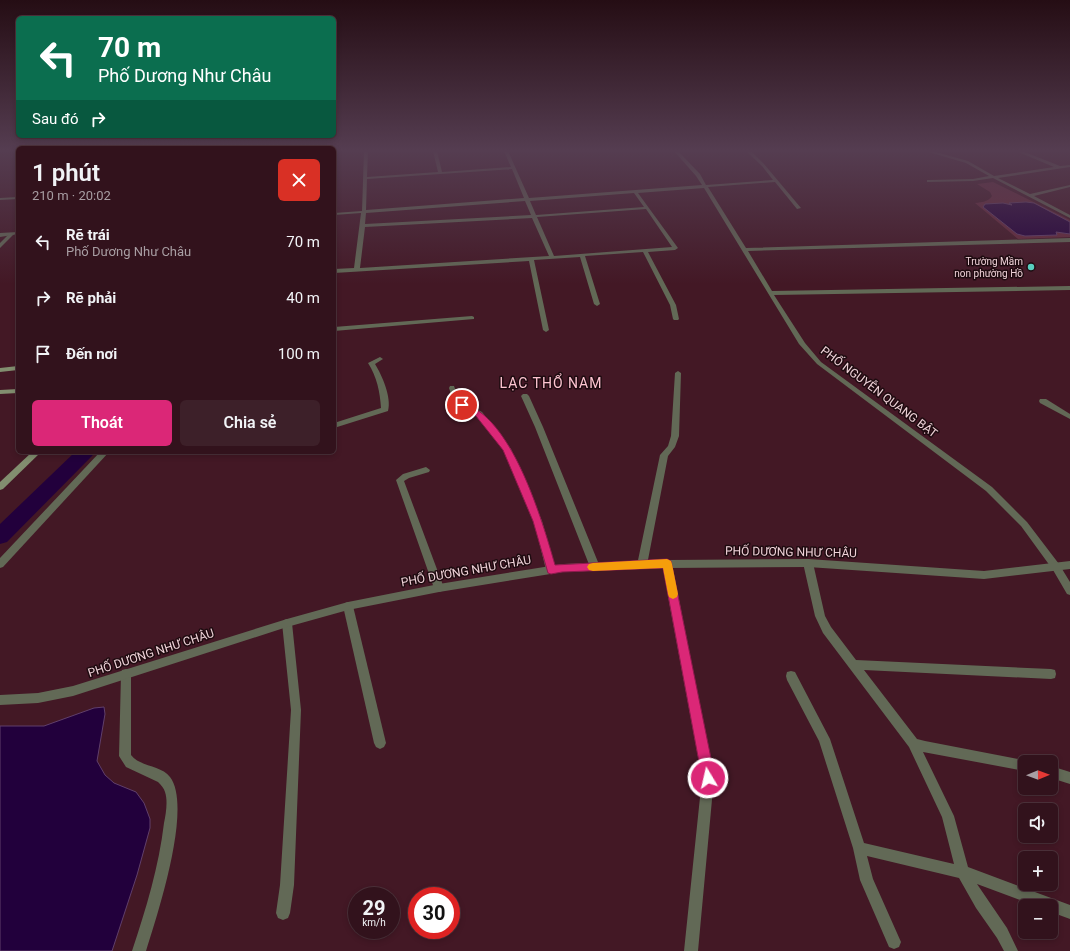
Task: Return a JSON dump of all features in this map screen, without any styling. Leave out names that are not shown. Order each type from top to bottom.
[{"type":"main road","points":[[0,370],[16,368]]},
{"type":"main road","points":[[0,392],[16,391]]},
{"type":"main road","points":[[0,487],[35,454]]},
{"type":"street","points":[[357,269],[364,195]]},
{"type":"street","points":[[525,195],[552,258]]},
{"type":"street","points":[[336,214],[576,195]]},
{"type":"street","points":[[336,271],[552,258],[675,248],[638,195]]},
{"type":"street","name":"PHỐ NGUYỄN QUANG BẬT","points":[[712,195],[802,344],[819,363],[989,489],[1024,524],[1056,568],[1070,591]]},
{"type":"street","points":[[788,195],[798,208]]},
{"type":"street","points":[[1029,196],[1070,217]]},
{"type":"street","points":[[0,199],[16,198]]},
{"type":"street","points":[[362,226],[646,208]]},
{"type":"street","points":[[0,235],[15,234]]},
{"type":"street","points":[[0,246],[15,234]]},
{"type":"street","points":[[745,250],[1070,240]]},
{"type":"street","points":[[645,250],[673,306],[676,319]]},
{"type":"street","points":[[582,255],[597,304]]},
{"type":"street","points":[[531,259],[546,330]]},
{"type":"street","points":[[770,293],[1070,288]]},
{"type":"street","points":[[336,329],[472,318]]},
{"type":"street","points":[[336,425],[385,409],[384,395],[376,370],[371,363],[380,359]]},
{"type":"street","points":[[642,565],[664,455],[671,447],[675,436],[678,374]]},
{"type":"street","points":[[452,388],[454,398],[462,405],[479,414],[507,449],[538,521],[551,570]]},
{"type":"street","points":[[525,396],[539,427],[595,567]]},
{"type":"street","points":[[1043,401],[1070,417]]},
{"type":"street","points":[[0,564],[103,454]]},
{"type":"street","points":[[426,470],[406,476],[400,480],[439,588]]},
{"type":"street","points":[[808,563],[820,616],[827,630],[913,743],[948,816],[963,872],[981,903],[1002,933],[1011,951]]},
{"type":"street","name":"PHỐ DƯƠNG NHƯ CHÂU","points":[[0,700],[38,698],[73,691],[287,623],[348,606],[439,588],[551,570],[667,564],[808,563],[984,574],[1056,568],[1070,565]]},
{"type":"street","points":[[667,564],[708,778],[691,951]]},
{"type":"street","points":[[348,606],[380,743]]},
{"type":"street","points":[[283,913],[287,885],[296,710],[287,623]]},
{"type":"street","points":[[854,666],[1051,674]]},
{"type":"street","points":[[126,674],[125,756],[130,763],[145,768],[167,782],[173,795],[169,840],[154,904],[139,951]]},
{"type":"street","points":[[791,676],[824,739],[859,848],[867,880],[894,942]]},
{"type":"street","points":[[913,743],[925,747],[1018,764]]},
{"type":"street","points":[[1058,774],[1070,778]]},
{"type":"street","points":[[859,848],[963,872],[1070,912]]},
{"type":"shaded area","points":[[1020,195],[1070,220],[1070,237],[1018,239],[975,203],[987,201],[992,196]]},
{"type":"shaded area","points":[[1003,203],[1012,205],[1009,203],[1034,203],[1070,222],[1070,234],[1056,232],[1057,235],[1025,236],[1017,234],[983,207],[985,204]]},
{"type":"shaded area","points":[[104,707],[105,714],[97,761],[105,775],[114,783],[136,792],[144,803],[150,819],[150,828],[137,875],[112,951],[0,951],[0,726],[44,726],[94,708]]},
{"type":"waterway","points":[[0,536],[84,454]]},
{"type":"slow traffic","points":[[593,567],[667,564],[673,594]]},
{"type":"place","name":"Trường Mầm non phường Hồ","points":[[1031,267]]},
{"type":"district","name":"LẠC THỔ NAM","points":[[551,383]]},
{"type":"route","points":[[462,405],[479,414],[507,449],[538,521],[551,570],[562,568],[667,564],[708,778]]}]
